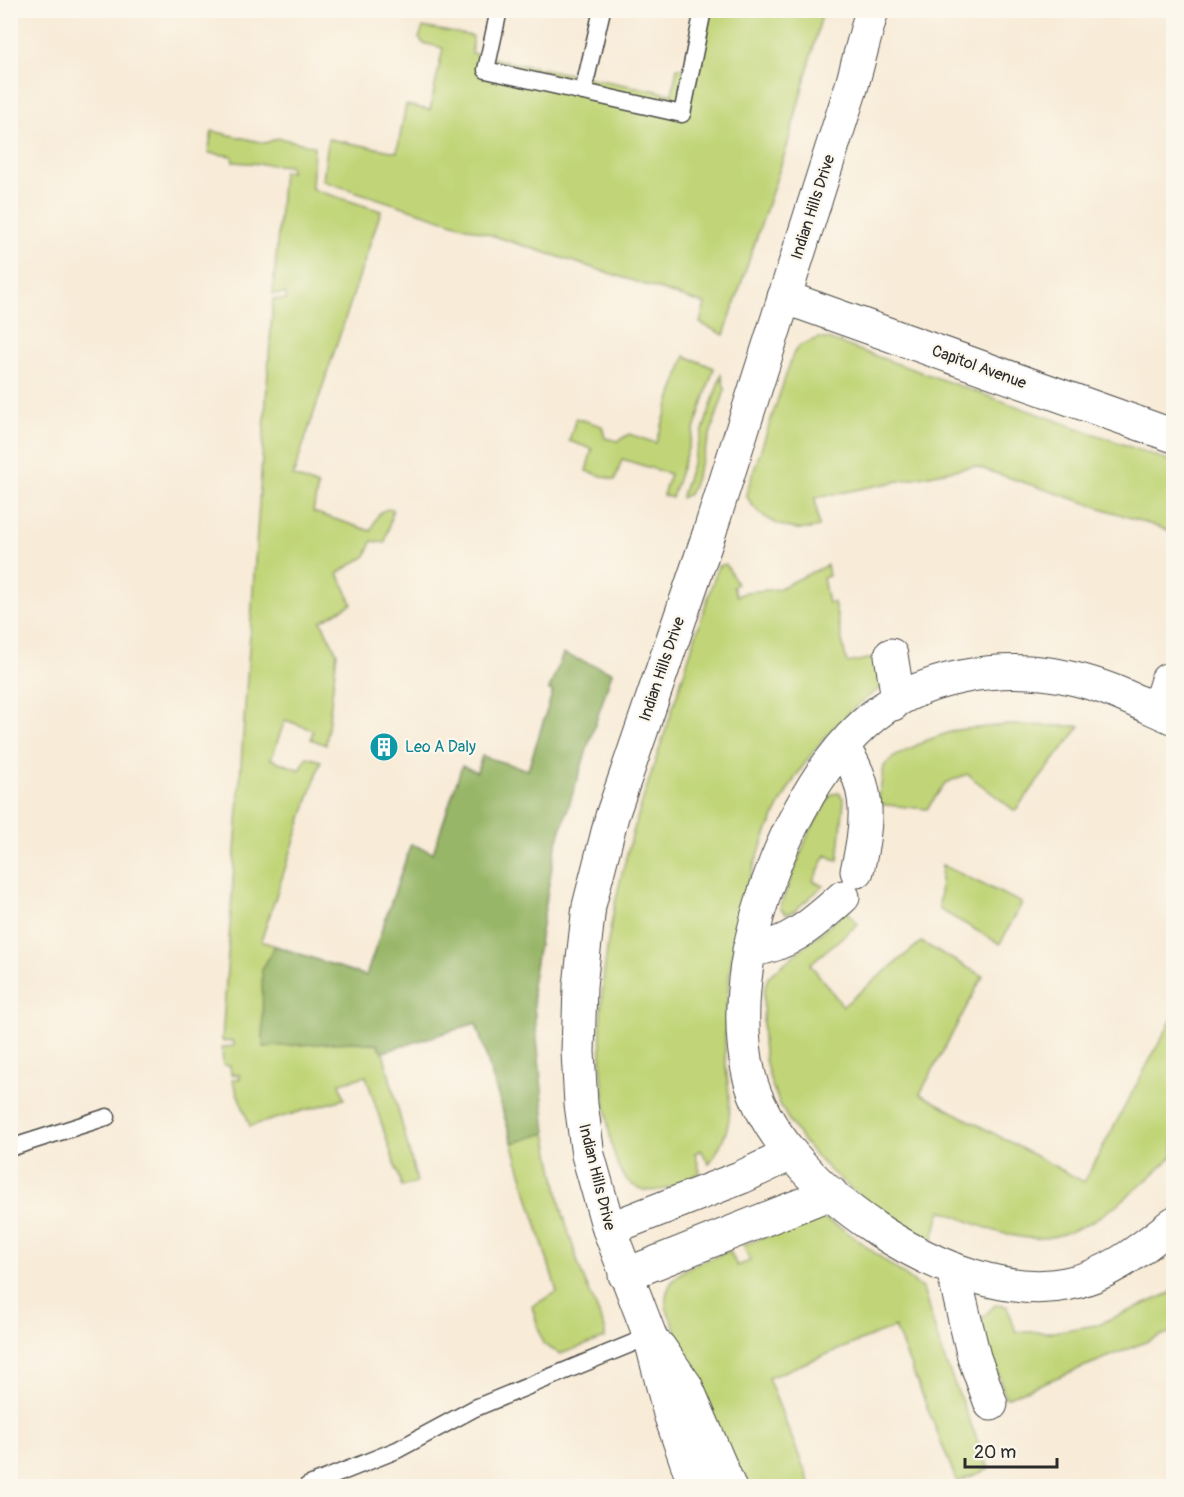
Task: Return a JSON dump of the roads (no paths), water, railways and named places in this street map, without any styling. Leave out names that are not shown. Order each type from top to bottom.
[{"type":"street","name":"Indian Hills Drive","points":[[695,1486],[669,1414],[650,1336],[609,1230],[588,1155],[579,1079],[580,986],[589,906],[612,816],[705,546],[852,85],[872,10]]},
{"type":"street","name":"Capitol Avenue","points":[[784,297],[1173,436]]},
{"type":"street","points":[[891,655],[897,692],[893,704]]},
{"type":"street","points":[[1167,680],[1162,696],[1161,713],[1114,691],[1084,681],[1047,673],[1023,671],[952,679],[926,688],[893,704],[863,725],[842,747],[814,788],[781,849],[763,898],[749,950],[744,1022],[750,1076],[765,1117],[790,1154],[831,1193],[882,1232],[953,1270],[1012,1286],[1035,1288],[1065,1285],[1086,1279],[1115,1266],[1173,1223]]},
{"type":"street","points":[[749,950],[784,943],[818,920],[850,884],[865,799],[856,765],[842,747]]},
{"type":"street","points":[[609,1230],[742,1177],[790,1154]]},
{"type":"street","points":[[625,1275],[831,1193]]},
{"type":"street","points":[[953,1270],[974,1357],[991,1404]]},
{"type":"street","name":"Indian Hills Drive","points":[[650,1336],[673,1364],[686,1386],[729,1486]]},
{"type":"lane","points":[[499,10],[486,70],[682,114],[703,10]]},
{"type":"lane","points":[[583,92],[602,10]]},
{"type":"lane","points":[[10,1148],[107,1117]]},
{"type":"lane","points":[[307,1486],[388,1454],[475,1408],[650,1336]]},
{"type":"place","name":"Leo A Daly","points":[[384,747]]}]
